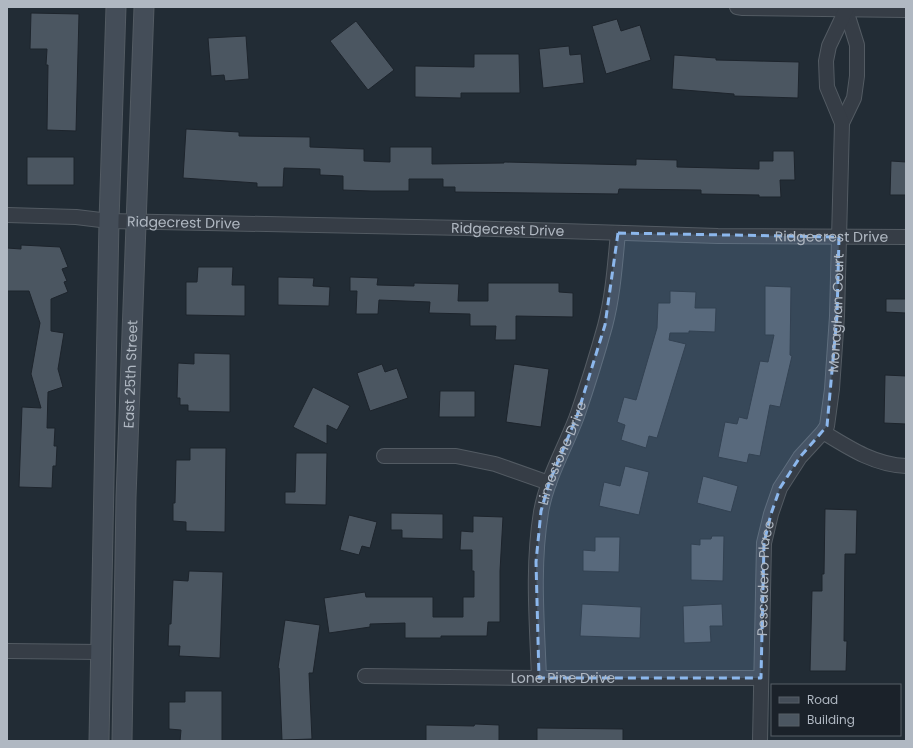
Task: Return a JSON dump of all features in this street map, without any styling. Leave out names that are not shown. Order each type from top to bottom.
[{"type":"street","name":"East 25th Street","points":[[99,741],[116,7]]},
{"type":"street","name":"East 25th Street","points":[[122,741],[126,497],[144,7]]},
{"type":"street","points":[[738,7],[906,10]]},
{"type":"street","points":[[842,123],[854,98],[858,76],[857,45],[846,8]]},
{"type":"street","name":"Monaghan Court","points":[[823,432],[827,426],[832,389],[837,316],[842,123],[827,87],[826,61],[829,46],[846,8]]},
{"type":"street","name":"Ridgecrest Drive","points":[[7,215],[76,217],[136,222],[466,228],[718,236],[906,237]]},
{"type":"street","name":"Limestone Drive","points":[[539,678],[536,610],[536,562],[541,511],[549,484],[577,416],[605,325],[615,269],[618,233]]},
{"type":"street","points":[[823,432],[854,451],[877,461],[906,466]]},
{"type":"street","name":"Pescadero Place","points":[[760,741],[764,543],[771,514],[780,488],[800,457],[823,432]]},
{"type":"street","points":[[384,456],[456,456],[495,464],[549,484]]},
{"type":"street","points":[[7,650],[101,652]]},
{"type":"street","name":"Lone Pine Drive","points":[[365,676],[761,678]]},
{"type":"highlighted area","points":[[618,233],[839,237],[837,316],[827,426],[800,457],[780,488],[771,514],[764,543],[761,678],[539,678],[536,562],[541,511],[549,483],[577,416],[605,325]]},
{"type":"building","points":[[31,13],[79,14],[76,131],[47,130],[47,49],[30,49]]},
{"type":"building","points":[[617,19],[621,31],[640,25],[651,60],[606,74],[592,26]]},
{"type":"building","points":[[356,21],[394,70],[368,90],[330,41]]},
{"type":"building","points":[[246,36],[249,79],[225,81],[224,75],[211,76],[208,38]]},
{"type":"building","points":[[569,46],[570,55],[581,54],[584,83],[543,88],[539,49]]},
{"type":"building","points":[[474,54],[519,54],[520,93],[461,93],[461,98],[415,97],[415,66],[474,67]]},
{"type":"building","points":[[674,55],[716,58],[716,60],[799,62],[798,98],[734,96],[734,94],[672,89]]},
{"type":"building","points":[[186,129],[239,132],[239,136],[310,137],[310,147],[364,149],[364,161],[390,162],[390,147],[432,147],[432,164],[504,162],[636,165],[636,159],[677,160],[677,167],[759,169],[759,161],[773,161],[773,151],[794,151],[795,180],[780,180],[781,197],[701,194],[701,190],[619,189],[618,194],[455,192],[455,187],[443,187],[443,179],[409,179],[409,191],[371,191],[343,190],[343,176],[320,175],[320,169],[284,168],[283,187],[257,187],[257,183],[183,178]]},
{"type":"building","points":[[27,157],[74,157],[74,185],[27,185]]},
{"type":"building","points":[[891,161],[906,162],[906,195],[890,195]]},
{"type":"building","points":[[21,245],[60,247],[68,267],[62,269],[67,281],[64,282],[68,292],[51,299],[51,331],[64,333],[58,369],[63,387],[48,392],[47,428],[55,428],[54,446],[57,446],[56,466],[53,466],[52,488],[19,487],[22,407],[41,408],[31,374],[40,323],[29,291],[7,291],[7,248],[21,249]]},
{"type":"building","points":[[198,267],[233,267],[232,285],[245,285],[245,316],[186,315],[186,282],[197,282]]},
{"type":"building","points":[[278,277],[314,278],[313,286],[330,287],[329,306],[278,305]]},
{"type":"building","points":[[350,277],[378,278],[377,285],[414,286],[414,283],[459,284],[458,301],[488,301],[488,283],[559,283],[559,292],[573,293],[573,317],[516,316],[516,340],[495,340],[496,326],[470,326],[470,314],[429,313],[430,302],[379,300],[378,314],[356,314],[357,291],[350,291]]},
{"type":"building","points":[[765,286],[791,287],[790,355],[792,356],[780,407],[770,405],[760,456],[749,454],[747,463],[718,457],[725,422],[737,424],[739,417],[747,419],[760,361],[768,362],[774,335],[765,335]]},
{"type":"building","points":[[670,291],[696,292],[695,308],[716,308],[715,332],[689,331],[689,333],[670,333],[669,340],[686,344],[657,438],[649,436],[646,448],[621,440],[625,425],[617,422],[624,397],[636,400],[657,328],[658,303],[670,303]]},
{"type":"building","points":[[886,299],[906,299],[906,313],[886,312]]},
{"type":"building","points":[[194,353],[230,354],[230,412],[188,411],[188,405],[180,405],[180,398],[177,398],[178,363],[194,364]]},
{"type":"building","points":[[382,364],[385,372],[397,368],[408,398],[370,411],[357,373]]},
{"type":"building","points":[[514,364],[549,369],[541,427],[506,422]]},
{"type":"building","points":[[885,375],[906,376],[906,424],[884,423]]},
{"type":"building","points":[[313,387],[350,406],[337,430],[327,425],[327,444],[293,427]]},
{"type":"building","points":[[440,391],[475,391],[475,417],[439,417]]},
{"type":"building","points":[[190,448],[226,448],[225,532],[186,531],[186,522],[173,521],[176,460],[190,460]]},
{"type":"building","points":[[296,453],[327,453],[326,505],[285,504],[285,492],[295,492]]},
{"type":"building","points":[[625,466],[649,472],[639,515],[599,506],[604,482],[620,486]]},
{"type":"building","points":[[703,476],[738,486],[731,512],[697,503]]},
{"type":"building","points":[[825,509],[857,510],[856,554],[845,554],[844,641],[847,641],[846,671],[810,671],[812,591],[822,591],[822,574],[824,574]]},
{"type":"building","points":[[391,513],[443,514],[443,539],[402,538],[402,530],[391,530]]},
{"type":"building","points":[[349,515],[377,522],[370,548],[362,546],[359,555],[340,550]]},
{"type":"building","points":[[473,516],[503,517],[500,571],[500,622],[488,622],[487,636],[405,638],[405,623],[370,624],[370,627],[329,633],[324,598],[365,592],[366,597],[433,597],[433,617],[463,617],[463,597],[474,597],[474,571],[472,571],[472,550],[460,550],[461,531],[473,532]]},
{"type":"building","points":[[712,536],[724,536],[723,581],[691,580],[691,544],[700,545],[700,539],[711,539]]},
{"type":"building","points":[[595,537],[620,537],[619,572],[583,571],[583,550],[595,551]]},
{"type":"building","points":[[189,571],[223,572],[220,658],[179,656],[180,646],[168,646],[169,624],[171,624],[173,580],[188,581]]},
{"type":"building","points":[[582,604],[641,607],[640,638],[580,636]]},
{"type":"building","points":[[722,604],[723,626],[710,626],[711,642],[684,643],[683,606]]},
{"type":"building","points":[[285,620],[320,625],[313,673],[309,673],[312,739],[282,740],[278,668]]},
{"type":"building","points":[[185,691],[222,691],[222,741],[180,741],[181,730],[169,729],[169,702],[185,702]]},
{"type":"building","points":[[475,724],[499,725],[499,741],[426,741],[426,725],[474,726]]},
{"type":"building","points":[[537,728],[623,729],[623,741],[537,741]]}]
